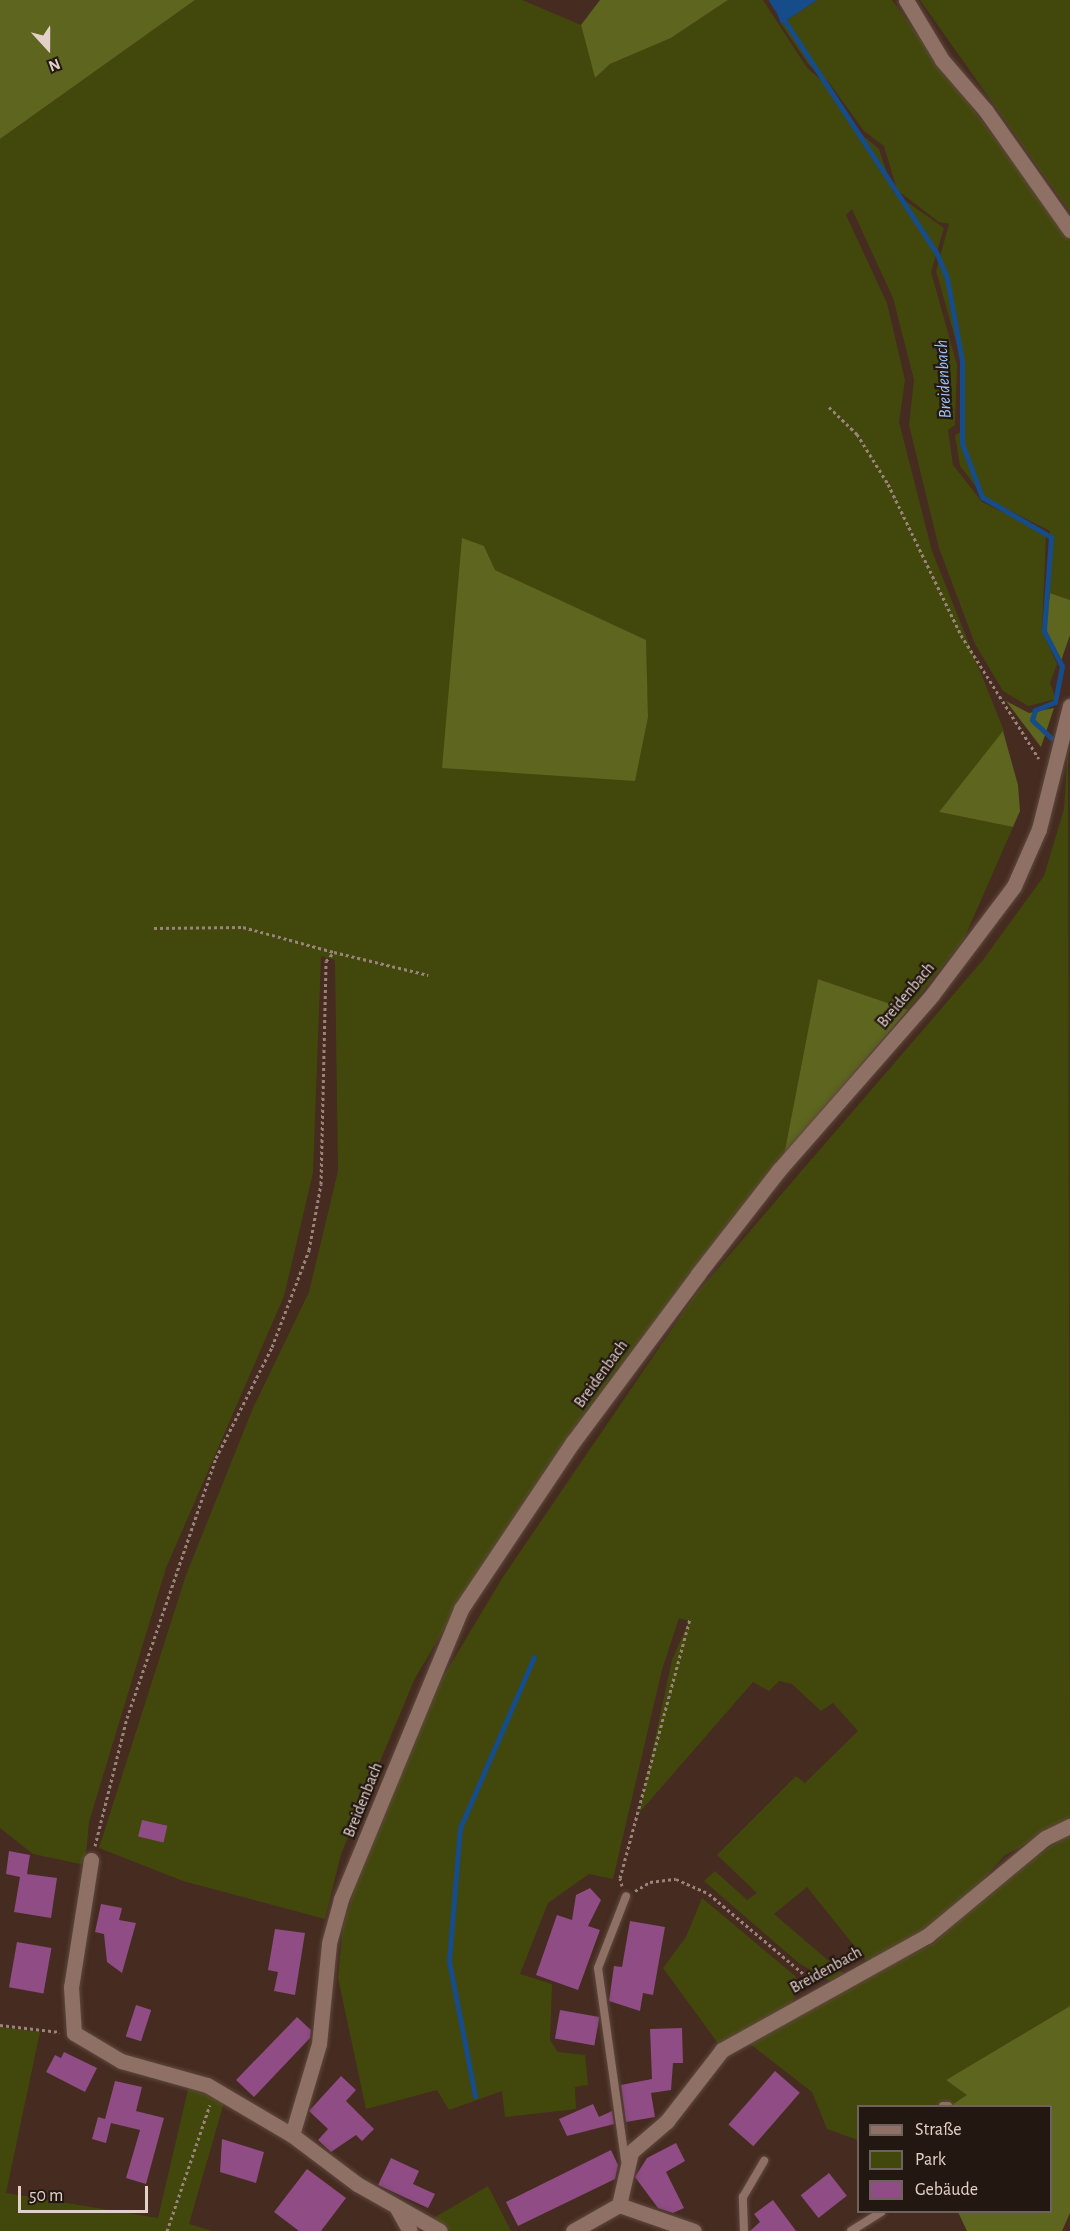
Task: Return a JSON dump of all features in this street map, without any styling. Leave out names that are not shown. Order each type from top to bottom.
[{"type":"street","points":[[906,0],[942,60],[986,111],[1070,230]]},
{"type":"street","name":"Breidenbach","points":[[292,2135],[319,2044],[329,1943],[341,1899],[461,1609],[573,1442],[698,1274],[779,1170],[932,995],[1014,886],[1039,829],[1070,706]]},
{"type":"street","name":"Breidenbach","points":[[626,2163],[687,2098],[722,2050],[823,1991],[927,1936],[1046,1838],[1070,1826]]},
{"type":"street","points":[[92,1860],[71,1987],[74,2033],[120,2061],[215,2090],[292,2135],[396,2206],[440,2231]]},
{"type":"street","points":[[619,2205],[626,2163]]},
{"type":"street","points":[[573,2231],[619,2205],[694,2231]]},
{"type":"street","points":[[396,2206],[410,2231]]},
{"type":"lane","points":[[626,1896],[598,1968],[626,2163]]},
{"type":"lane","points":[[744,2231],[742,2197],[764,2161]]},
{"type":"lane","points":[[851,2231],[878,2213]]},
{"type":"path","points":[[829,407],[857,434],[888,484],[961,635],[1031,750],[1052,772]]},
{"type":"path","points":[[154,928],[243,927],[428,975]]},
{"type":"path","points":[[92,1860],[127,1718],[216,1458],[272,1347],[309,1251],[321,1184],[326,961],[334,952]]},
{"type":"path","points":[[690,1618],[620,1878],[626,1896],[650,1882],[676,1879],[701,1891],[823,1991]]},
{"type":"path","points":[[0,2025],[74,2033]]},
{"type":"path","points":[[167,2231],[215,2090]]},
{"type":"green space","points":[[0,0],[195,0],[0,139]]},
{"type":"green space","points":[[195,0],[522,0],[581,25],[595,78],[610,64],[671,38],[728,0],[763,0],[807,68],[825,83],[862,135],[879,149],[893,192],[944,228],[931,272],[957,365],[955,425],[948,430],[953,465],[982,502],[1046,533],[1042,631],[1057,664],[1050,683],[1056,699],[1028,706],[1003,691],[975,644],[939,548],[909,425],[914,380],[893,298],[852,209],[846,215],[887,303],[905,380],[899,422],[932,551],[1004,731],[939,812],[1013,827],[963,941],[908,1010],[818,979],[784,1155],[611,1382],[484,1563],[415,1678],[341,1854],[325,1919],[183,1881],[99,1848],[186,1575],[253,1408],[309,1292],[338,1171],[335,960],[321,956],[313,1173],[284,1296],[166,1568],[89,1822],[85,1865],[33,1854],[0,1828],[0,139]],"holes":[[[484,546],[495,570],[645,640],[648,717],[442,768]]]},
{"type":"green space","points":[[600,0],[728,0],[671,38],[610,64],[595,78],[581,25]]},
{"type":"green space","points":[[817,0],[892,0],[1070,239],[1070,600],[1050,593],[1050,531],[985,498],[960,466],[955,435],[961,432],[963,366],[936,271],[949,224],[939,222],[897,190],[884,146],[864,131],[828,81],[809,65],[781,24]]},
{"type":"green space","points":[[920,0],[1070,0],[1070,212],[1047,180]]},
{"type":"green space","points":[[462,538],[484,546],[495,570],[646,640],[648,717],[635,781],[442,768]]},
{"type":"green space","points":[[1050,593],[1070,600],[1070,635],[1061,661],[1045,631]]},
{"type":"green space","points":[[1006,701],[1029,713],[1054,708],[1041,747]]},
{"type":"green space","points":[[1003,731],[1018,785],[1020,811],[1013,827],[939,812]]},
{"type":"green space","points":[[1068,746],[1070,1821],[1005,1855],[954,1912],[868,1963],[807,1887],[774,1914],[844,1974],[830,1981],[800,1964],[704,1881],[715,1871],[747,1900],[757,1893],[717,1855],[796,1776],[805,1783],[858,1731],[833,1703],[821,1711],[792,1684],[779,1681],[769,1691],[753,1682],[639,1813],[672,1660],[689,1621],[679,1618],[662,1670],[613,1879],[589,1874],[548,1903],[520,1974],[552,1984],[550,2040],[558,2052],[585,2055],[588,2085],[575,2087],[576,2109],[505,2117],[502,2091],[449,2110],[437,2090],[366,2109],[338,1978],[343,1926],[366,1851],[437,1687],[503,1577],[695,1295],[983,960],[1044,876],[1064,809]]},
{"type":"green space","points":[[818,979],[908,1010],[784,1155]]},
{"type":"green space","points":[[1070,1834],[1070,2006],[946,2080],[968,2095],[952,2105],[857,2105],[857,2140],[827,2129],[812,2092],[745,2040],[934,1943],[1001,1878]]},
{"type":"green space","points":[[702,1898],[795,1976],[800,1989],[790,2006],[720,2046],[663,1968],[686,1937]]},
{"type":"green space","points":[[1070,2006],[1070,2213],[1062,2231],[967,2231],[958,2213],[1052,2213],[1052,2105],[952,2105],[967,2095],[946,2080]]},
{"type":"green space","points":[[0,2027],[40,2032],[6,2193],[158,2218],[189,2085],[225,2099],[189,2224],[213,2231],[0,2231]]},
{"type":"green space","points":[[488,2186],[511,2231],[451,2231],[430,2220]]},
{"type":"water","points":[[772,0],[817,0],[781,24]]},
{"type":"building","points":[[142,1820],[167,1826],[164,1842],[138,1837]]},
{"type":"building","points":[[9,1851],[30,1855],[27,1874],[57,1878],[51,1918],[14,1912],[20,1877],[6,1874]]},
{"type":"building","points":[[590,1888],[601,1900],[588,1926],[600,1930],[578,1990],[536,1975],[557,1915],[572,1920],[576,1895]]},
{"type":"building","points":[[101,1904],[122,1908],[119,1920],[136,1923],[122,1973],[107,1962],[104,1934],[95,1932]]},
{"type":"building","points":[[630,1921],[665,1927],[653,1995],[643,1993],[640,2011],[609,2001],[614,1966],[622,1967]]},
{"type":"building","points":[[275,1929],[305,1933],[295,1995],[274,1991],[278,1972],[268,1970]]},
{"type":"building","points":[[17,1942],[51,1948],[43,1993],[9,1987]]},
{"type":"building","points":[[136,2005],[151,2010],[141,2041],[126,2036]]},
{"type":"building","points":[[560,2010],[599,2017],[594,2046],[555,2039]]},
{"type":"building","points":[[297,2017],[311,2030],[310,2038],[254,2097],[236,2080]]},
{"type":"building","points":[[682,2028],[683,2063],[673,2063],[671,2090],[651,2093],[655,2117],[626,2122],[621,2085],[652,2079],[650,2029]]},
{"type":"building","points":[[64,2052],[97,2068],[85,2092],[46,2072],[55,2055],[61,2058]]},
{"type":"building","points":[[775,2071],[800,2093],[753,2146],[728,2125]]},
{"type":"building","points":[[341,2076],[356,2090],[346,2101],[374,2129],[362,2141],[356,2135],[331,2152],[318,2140],[328,2129],[309,2111]]},
{"type":"building","points":[[115,2081],[142,2087],[136,2111],[164,2118],[146,2184],[126,2178],[140,2130],[111,2123],[106,2143],[92,2139],[98,2117],[105,2119]]},
{"type":"building","points":[[593,2104],[599,2117],[612,2111],[614,2124],[567,2136],[559,2119]]},
{"type":"building","points":[[222,2139],[264,2152],[256,2183],[220,2172]]},
{"type":"building","points":[[676,2143],[685,2161],[666,2172],[684,2208],[673,2213],[658,2208],[635,2177],[647,2158]]},
{"type":"building","points":[[611,2150],[618,2165],[615,2179],[518,2226],[506,2202]]},
{"type":"building","points":[[391,2158],[419,2171],[413,2184],[435,2194],[428,2208],[378,2185]]},
{"type":"building","points":[[307,2169],[346,2198],[321,2231],[299,2231],[274,2212]]},
{"type":"building","points":[[829,2173],[847,2196],[818,2218],[801,2195]]},
{"type":"building","points":[[773,2200],[796,2231],[750,2231],[760,2222],[754,2214]]},
{"type":"waterway","name":"Breidenbach","points":[[771,0],[937,254],[947,278],[962,361],[962,443],[982,497],[1051,537],[1044,631],[1062,666],[1055,702],[1035,710],[1032,720],[1051,738]]},
{"type":"waterway","points":[[475,2096],[449,1961],[460,1828],[534,1657]]}]
